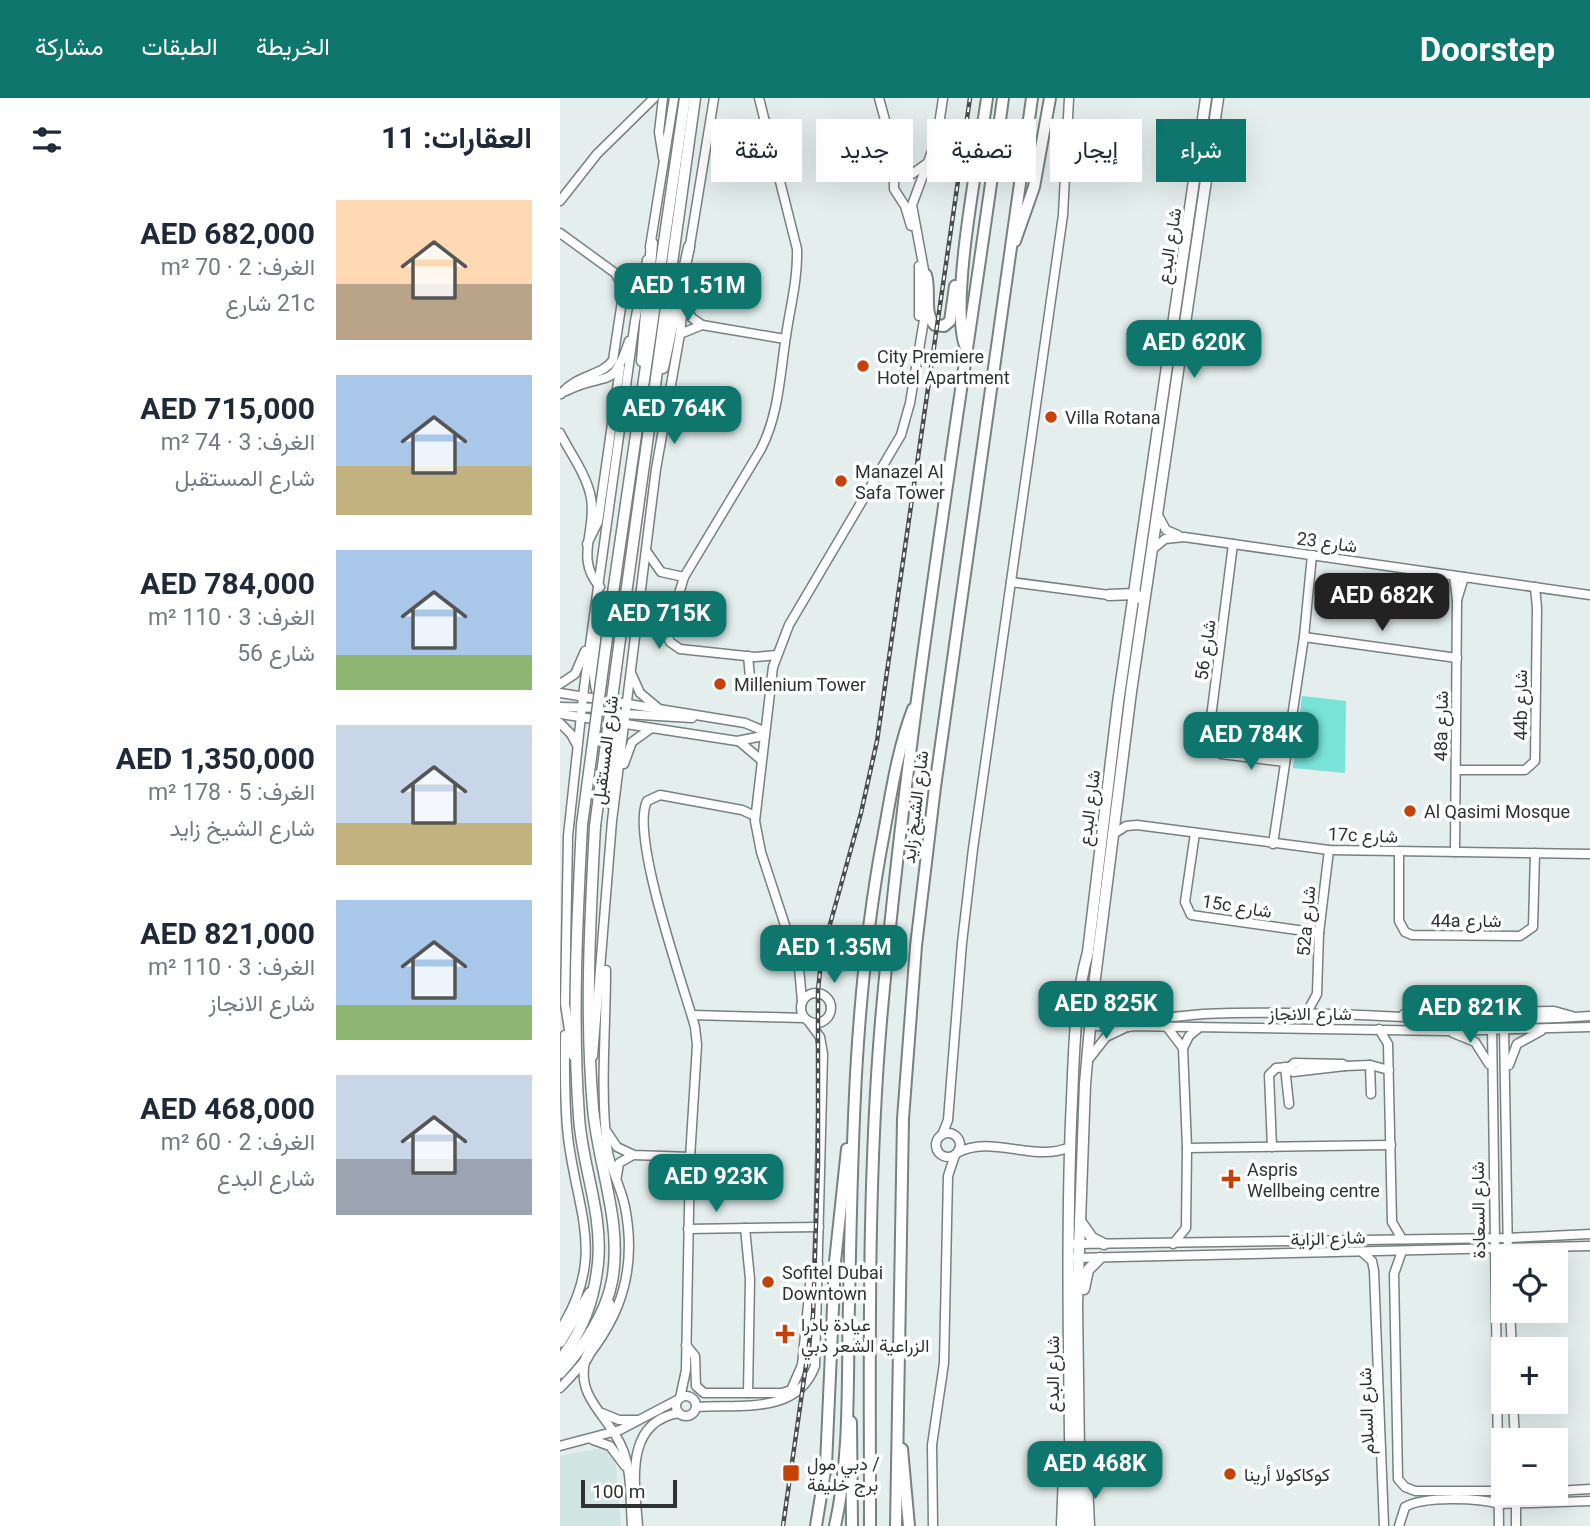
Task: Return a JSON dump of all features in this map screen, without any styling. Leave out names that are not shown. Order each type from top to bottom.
[{"type":"highway","points":[[967,350],[959,323],[987,98]]},
{"type":"highway","name":"شارع الشيخ زايد","points":[[870,1526],[871,1297],[880,1042],[919,696],[1003,98]]},
{"type":"highway","name":"شارع الشيخ زايد","points":[[896,1526],[903,1119],[915,960],[935,787],[1032,98]]},
{"type":"highway","points":[[1009,253],[1031,198],[1050,98]]},
{"type":"highway","points":[[926,275],[929,317],[935,325],[944,326],[951,318],[957,271],[969,226]]},
{"type":"highway","points":[[835,1526],[841,1483],[847,1371],[854,1110],[862,982],[875,878],[900,746],[919,696]]},
{"type":"highway","points":[[817,1526],[826,1457],[833,1292],[842,1182],[854,1110]]},
{"type":"highway","points":[[847,1371],[850,1386],[852,1526]]},
{"type":"highway","points":[[897,1421],[906,1479],[909,1526]]},
{"type":"main road","name":"شارع المستقبل","points":[[560,1360],[583,1324],[595,1283],[598,1225],[580,1135],[577,1075],[577,940],[582,825],[685,98]]},
{"type":"main road","name":"شارع المستقبل","points":[[560,1373],[588,1336],[611,1286],[615,1248],[613,1222],[598,1146],[591,1075],[590,954],[595,826],[695,98]]},
{"type":"main road","name":"شارع البدع","points":[[1071,1526],[1067,1244],[1076,1038],[1131,615],[1206,98]]},
{"type":"main road","name":"شارع البدع","points":[[1080,1526],[1077,1305],[1086,1062],[1112,835],[1218,98]]},
{"type":"main road","points":[[642,387],[643,339],[652,243]]},
{"type":"main road","points":[[656,389],[689,247]]},
{"type":"main road","points":[[1185,251],[1188,261],[1185,286],[1191,292]]},
{"type":"main road","points":[[1109,595],[1135,594],[1141,603],[1136,642],[1138,657]]},
{"type":"main road","points":[[1109,595],[1124,600],[1131,615]]},
{"type":"main road","points":[[1088,951],[1084,1007],[1091,1022],[1101,1026],[1129,1026]]},
{"type":"main road","points":[[1080,1220],[1088,1235],[1104,1244]]},
{"type":"main road","points":[[1077,1305],[1083,1297],[1088,1269],[1100,1258]]},
{"type":"main road","points":[[560,1342],[595,1283]]},
{"type":"main road","points":[[586,1359],[601,1329],[611,1286]]},
{"type":"main road","points":[[1080,1434],[1086,1451],[1089,1526]]},
{"type":"main road","points":[[1062,1526],[1068,1446]]},
{"type":"street","points":[[560,201],[597,154],[654,98]]},
{"type":"street","points":[[663,98],[659,132],[664,164]]},
{"type":"street","name":"شارع المستقبل","points":[[577,1075],[565,1004],[568,836],[591,635],[600,587],[635,321],[652,243],[674,98]]},
{"type":"street","name":"شارع المستقبل","points":[[591,1075],[616,786],[658,456],[680,334],[689,247],[714,98]]},
{"type":"street","points":[[759,98],[797,242],[797,273],[775,408],[766,438],[683,579],[670,618],[676,640],[692,649],[776,656]]},
{"type":"street","points":[[879,98],[885,119]]},
{"type":"street","points":[[940,119],[943,98]]},
{"type":"street","points":[[976,1146],[946,1157],[938,1152],[936,1142],[948,1122],[964,929],[1063,215],[1069,98]]},
{"type":"street","points":[[638,1526],[634,1467],[639,1445],[652,1425],[679,1413],[691,1415],[697,1407],[782,1401],[805,1387],[815,1366],[823,1054],[820,1037],[806,1020],[799,968],[761,852],[755,816],[757,791],[767,702],[776,656],[795,616],[891,455],[904,424],[926,309],[926,275],[912,209],[927,167]]},
{"type":"street","points":[[895,182],[894,189],[914,236],[920,277],[912,385]]},
{"type":"street","points":[[913,182],[917,191]]},
{"type":"street","points":[[898,195],[906,198],[917,191]]},
{"type":"street","points":[[560,233],[615,273],[624,288],[613,360],[606,368],[579,378],[560,395]]},
{"type":"street","points":[[684,304],[692,318],[702,325],[786,337]]},
{"type":"street","points":[[587,544],[599,517],[620,368],[635,321]]},
{"type":"street","points":[[680,334],[702,325]]},
{"type":"street","points":[[560,395],[610,377],[620,368]]},
{"type":"street","points":[[560,433],[590,494],[592,509],[587,566],[600,587]]},
{"type":"street","points":[[1159,517],[1166,530],[1184,537]]},
{"type":"street","name":"شارع 23","points":[[1154,548],[1168,538],[1184,537],[1590,595]]},
{"type":"street","name":"شارع 56","points":[[1236,545],[1208,741],[1221,754],[1285,762]]},
{"type":"street","points":[[647,552],[663,572],[683,579]]},
{"type":"street","points":[[1273,844],[1315,556]]},
{"type":"street","points":[[643,584],[663,572]]},
{"type":"street","name":"48a شارع","points":[[1454,576],[1457,600],[1455,852]]},
{"type":"street","name":"48a شارع","points":[[1457,600],[1464,577]]},
{"type":"street","points":[[1011,582],[1109,595]]},
{"type":"street","name":"44b شارع","points":[[1456,769],[1520,771],[1533,765],[1536,756],[1535,587]]},
{"type":"street","name":"44b شارع","points":[[1537,608],[1545,588]]},
{"type":"street","points":[[597,605],[593,675],[602,711],[615,734],[609,801],[612,821]]},
{"type":"street","points":[[560,684],[575,674],[591,635]]},
{"type":"street","points":[[1304,637],[1457,658]]},
{"type":"street","points":[[752,656],[773,667]]},
{"type":"street","points":[[751,688],[752,656]]},
{"type":"street","points":[[632,665],[640,693],[652,705],[667,711]]},
{"type":"street","points":[[560,693],[583,698],[624,725],[737,741],[751,749],[760,759]]},
{"type":"street","points":[[745,723],[760,716],[767,702]]},
{"type":"street","points":[[560,707],[581,713],[602,711]]},
{"type":"street","points":[[626,710],[710,718]]},
{"type":"street","points":[[560,714],[626,710],[667,711],[745,723],[763,734]]},
{"type":"street","points":[[560,723],[572,734],[578,748]]},
{"type":"street","points":[[616,786],[632,742],[651,729]]},
{"type":"street","points":[[737,741],[763,734]]},
{"type":"street","points":[[733,808],[750,802],[757,791]]},
{"type":"street","points":[[679,1413],[679,1399],[686,1370],[690,1157],[697,1055],[693,1018],[648,863],[644,819],[649,806],[656,800],[671,798],[733,808],[755,816]]},
{"type":"street","name":"17c شارع","points":[[1116,808],[1124,819],[1138,825]]},
{"type":"street","name":"17c شارع","points":[[1112,835],[1126,826],[1138,825],[1329,850],[1590,854]]},
{"type":"street","name":"15c شارع","points":[[1195,833],[1185,902],[1191,915],[1319,933]]},
{"type":"street","name":"52a شارع","points":[[1305,1016],[1317,994],[1319,933],[1329,850]]},
{"type":"street","name":"44a شارع","points":[[1399,852],[1400,926],[1408,934],[1520,936],[1530,931],[1535,921],[1535,853]]},
{"type":"street","points":[[560,1388],[586,1359],[613,1321],[626,1279],[627,1220],[608,1154],[603,932]]},
{"type":"street","points":[[693,1018],[780,1016],[825,1021],[831,1012],[827,998],[817,993],[799,968]]},
{"type":"street","points":[[780,1016],[809,995],[817,993]]},
{"type":"street","name":"شارع الانجاز","points":[[1093,994],[1099,1009],[1116,1017],[1209,1014],[1492,1019],[1504,1024],[1547,1028],[1590,1027]]},
{"type":"street","points":[[1317,994],[1320,1005],[1331,1016]]},
{"type":"street","points":[[560,1330],[577,1296],[587,1244],[565,1114],[565,1004]]},
{"type":"street","name":"شارع الانجاز","points":[[1395,1018],[1413,1012],[1555,1010],[1574,1017]]},
{"type":"street","name":"شارع الانجاز","points":[[1129,1026],[1447,1031],[1492,1030],[1504,1024],[1590,1016]]},
{"type":"street","name":"شارع السعادة","points":[[1492,1019],[1495,1246]]},
{"type":"street","name":"شارع السعادة","points":[[1504,1024],[1508,1246]]},
{"type":"street","points":[[1086,1062],[1101,1040],[1129,1026]]},
{"type":"street","points":[[1167,1027],[1183,1048]]},
{"type":"street","points":[[1172,1245],[1181,1238],[1186,1228],[1187,1148],[1183,1048],[1189,1036],[1200,1027]]},
{"type":"street","points":[[1506,1075],[1517,1044],[1547,1028]]},
{"type":"street","points":[[1379,1029],[1387,1040],[1392,1222],[1402,1239]]},
{"type":"street","points":[[1447,1031],[1475,1042],[1484,1053],[1491,1072]]},
{"type":"street","points":[[1272,1147],[1269,1075],[1276,1068],[1294,1063],[1372,1066],[1389,1070]]},
{"type":"street","points":[[1372,1066],[1373,1095]]},
{"type":"street","points":[[1287,1067],[1289,1104]]},
{"type":"street","points":[[933,1526],[932,1445],[944,1363],[948,1176],[960,1145],[949,1108]]},
{"type":"street","points":[[607,1132],[617,1147],[634,1155],[690,1157]]},
{"type":"street","points":[[942,1135],[956,1135],[976,1146],[1048,1153],[1059,1158],[1069,1171]]},
{"type":"street","points":[[1187,1148],[1391,1144]]},
{"type":"street","points":[[1048,1153],[1070,1147]]},
{"type":"street","points":[[617,1179],[619,1163],[634,1155]]},
{"type":"street","points":[[1379,1239],[1392,1222]]},
{"type":"street","points":[[688,1229],[819,1227]]},
{"type":"street","points":[[744,1228],[750,1279],[748,1393]]},
{"type":"street","points":[[1186,1228],[1192,1238],[1202,1244]]},
{"type":"street","name":"شارع الراية","points":[[1067,1244],[1172,1245],[1590,1234]]},
{"type":"street","points":[[1188,1257],[1195,1247],[1202,1244]]},
{"type":"street","name":"شارع الراية","points":[[1568,1248],[1590,1246]]},
{"type":"street","name":"شارع الراية","points":[[1067,1258],[1363,1253],[1444,1248],[1491,1250]]},
{"type":"street","name":"شارع السلام","points":[[1402,1251],[1394,1269],[1396,1475],[1405,1488],[1425,1496]]},
{"type":"street","name":"شارع السلام","points":[[1363,1253],[1373,1264],[1376,1295],[1384,1526]]},
{"type":"street","points":[[686,1345],[695,1356],[695,1383],[701,1391],[782,1393],[794,1387],[802,1363],[811,1275],[818,1264]]},
{"type":"street","points":[[1376,1295],[1385,1288],[1395,1295]]},
{"type":"street","name":"شارع السعادة","points":[[1497,1323],[1499,1428]]},
{"type":"street","points":[[586,1359],[584,1386],[622,1447],[628,1473],[632,1526]]},
{"type":"street","points":[[686,1370],[697,1407]]},
{"type":"street","points":[[560,1446],[614,1432],[679,1399],[693,1398]]},
{"type":"street","points":[[600,1412],[619,1420],[646,1417]]},
{"type":"street","points":[[590,1439],[614,1449],[628,1473]]},
{"type":"street","points":[[1568,1490],[1590,1489]]},
{"type":"street","points":[[1399,1526],[1405,1507],[1425,1496],[1491,1492]]},
{"type":"street","points":[[1425,1496],[1491,1502]]},
{"type":"street","points":[[1568,1502],[1590,1501]]},
{"type":"street","name":"شارع السعادة","points":[[1499,1505],[1499,1526]]},
{"type":"street","points":[[1516,1505],[1516,1526]]},
{"type":"shaded area","points":[[1302,696],[1346,701],[1345,773],[1293,768]]},
{"type":"shaded area","points":[[606,1447],[615,1454],[621,1526],[560,1526],[560,1456]]},
{"type":"railway","points":[[783,1526],[813,1316],[818,1164],[818,990],[822,953],[861,813],[877,741],[970,98]]},
{"type":"place","name":"City Premiere Hotel Apartment","points":[[863,366]]},
{"type":"place","name":"Villa Rotana","points":[[1051,417]]},
{"type":"place","name":"Manazel Al Safa Tower","points":[[841,481]]},
{"type":"place","name":"Millenium Tower","points":[[720,684]]},
{"type":"place","name":"Al Qasimi Mosque","points":[[1410,811]]},
{"type":"place","name":"Aspris Wellbeing centre","points":[[1231,1179]]},
{"type":"place","name":"Sofitel Dubai Downtown","points":[[768,1282]]},
{"type":"place","name":"عيادة بادرا الزراعية الشعر دبي","points":[[785,1334]]},
{"type":"place","name":"دبي مول / برج خليفة","points":[[791,1473]]},
{"type":"place","name":"كوكاكولا أرينا","points":[[1230,1474]]}]
